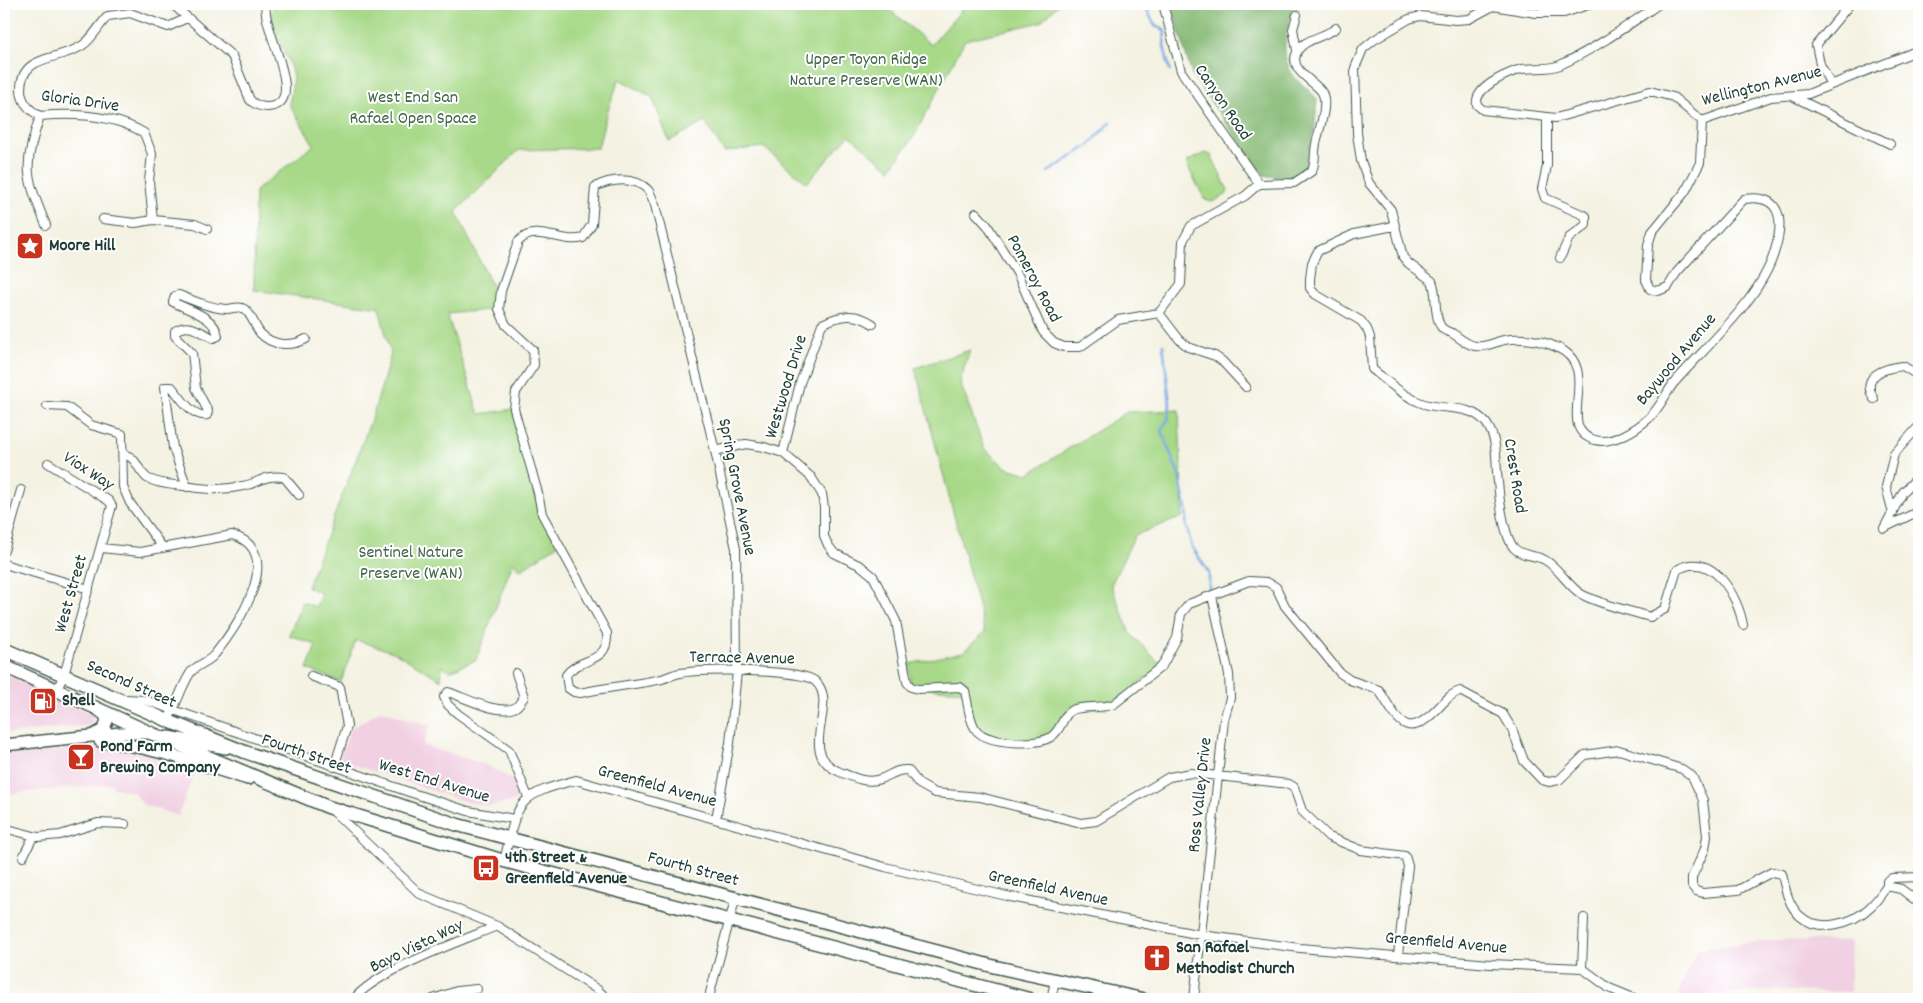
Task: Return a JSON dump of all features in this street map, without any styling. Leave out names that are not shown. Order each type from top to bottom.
[{"type":"main road","name":"Second Street","points":[[4,649],[117,699],[168,715],[245,752]]},
{"type":"main road","name":"Second Street","points":[[4,666],[153,734]]},
{"type":"main road","points":[[83,739],[98,733],[106,726],[104,715],[92,706]]},
{"type":"main road","points":[[108,714],[168,715]]},
{"type":"main road","name":"Fourth Street","points":[[4,745],[83,739],[128,733],[153,734],[245,752],[458,825],[735,900],[1054,982],[1142,999]]},
{"type":"main road","name":"Fourth Street","points":[[153,734],[328,807],[504,861],[1029,999]]},
{"type":"main road","name":"Fourth Street","points":[[83,739],[121,743],[276,786]]},
{"type":"street","points":[[172,4],[232,56],[250,100],[255,104],[269,107],[280,102],[284,96],[285,79],[283,67],[267,27],[264,12],[266,4]]},
{"type":"street","name":"Canyon Road","points":[[1163,4],[1181,71],[1260,184]]},
{"type":"street","name":"Baywood Avenue","points":[[1591,4],[1564,13],[1536,13],[1493,6],[1469,19],[1456,20],[1420,16],[1409,19],[1374,40],[1364,49],[1355,68],[1357,132],[1361,161],[1369,184],[1391,210],[1403,257],[1432,281],[1439,323],[1442,329],[1477,347],[1506,340],[1520,340],[1542,341],[1559,348],[1574,359],[1580,378],[1576,421],[1582,434],[1596,441],[1616,438],[1650,418],[1672,386],[1756,289],[1771,264],[1780,233],[1779,213],[1771,202],[1757,197],[1744,199],[1677,272],[1668,287],[1658,291],[1650,289],[1646,280],[1648,245],[1652,232],[1685,192],[1700,163],[1702,121]]},
{"type":"street","name":"Wellington Avenue","points":[[1659,4],[1580,55],[1547,68],[1519,69],[1496,81],[1479,93],[1476,100],[1477,105],[1483,110],[1556,118],[1650,92],[1673,97],[1702,121],[1771,97],[1808,94],[1919,50]]},
{"type":"street","points":[[1831,85],[1816,55],[1816,45],[1850,4]]},
{"type":"street","name":"Gloria Drive","points":[[153,220],[149,188],[152,154],[144,133],[119,121],[60,114],[40,116],[30,111],[21,95],[21,80],[25,72],[34,63],[75,50],[84,44],[108,16],[130,13],[168,27],[187,18]]},
{"type":"street","points":[[1246,387],[1215,356],[1188,348],[1179,340],[1160,312],[1181,284],[1182,241],[1191,226],[1246,196],[1260,184],[1300,182],[1309,175],[1314,167],[1315,145],[1323,112],[1323,96],[1296,65],[1297,50],[1293,29],[1296,15]]},
{"type":"street","points":[[1297,50],[1301,46],[1328,34],[1336,28]]},
{"type":"street","points":[[1792,96],[1890,144]]},
{"type":"street","points":[[40,116],[27,162],[28,176],[46,224]]},
{"type":"street","points":[[1548,118],[1547,166],[1542,189],[1545,198],[1586,216],[1586,225],[1569,238],[1560,258]]},
{"type":"street","name":"Terrace Avenue","points":[[660,224],[655,205],[647,190],[637,183],[623,180],[606,181],[595,187],[592,224],[584,238],[569,240],[536,233],[528,234],[518,242],[500,291],[499,309],[506,325],[532,350],[534,366],[516,392],[514,409],[538,493],[542,514],[607,633],[606,648],[600,656],[570,670],[566,681],[568,688],[580,693],[662,679],[681,673],[798,674],[816,682],[822,696],[818,746],[823,758],[837,771],[873,781],[900,769],[908,770],[920,784],[935,793],[980,797],[1081,823],[1096,821],[1169,777],[1191,773],[1289,784],[1294,787],[1302,811],[1329,837],[1361,850],[1405,856],[1408,866],[1398,955]]},
{"type":"street","name":"Pomeroy Road","points":[[976,213],[987,225],[1017,273],[1043,332],[1054,343],[1064,347],[1080,347],[1094,339],[1118,320],[1160,312]]},
{"type":"street","points":[[103,219],[135,223],[153,220],[195,224],[207,229]]},
{"type":"street","name":"Spring Grove Avenue","points":[[660,224],[715,451],[736,549],[737,672],[730,743],[716,819]]},
{"type":"street","name":"Crest Road","points":[[1394,226],[1354,234],[1318,251],[1312,263],[1310,288],[1315,294],[1360,321],[1370,337],[1372,370],[1398,390],[1419,402],[1436,407],[1467,410],[1484,421],[1492,431],[1496,446],[1498,481],[1507,532],[1512,547],[1518,552],[1549,562],[1581,594],[1650,617],[1666,608],[1676,570],[1683,566],[1699,565],[1716,573],[1730,587],[1740,609],[1743,625]]},
{"type":"street","points":[[187,487],[173,448],[165,387],[172,387],[196,414],[203,416],[207,415],[208,411],[196,388],[192,353],[175,336],[175,331],[179,328],[195,328],[214,338],[218,336],[217,330],[206,319],[196,312],[173,302],[175,296],[179,295],[220,308],[241,307],[246,310],[260,333],[280,343],[297,343],[306,339]]},
{"type":"street","name":"Westwood Drive","points":[[783,453],[800,383],[822,324],[835,317],[848,315],[862,317],[873,324]]},
{"type":"street","points":[[1874,399],[1868,390],[1869,382],[1877,373],[1903,366],[1919,376]]},
{"type":"street","points":[[46,406],[67,407],[91,425],[122,434],[123,487],[130,503],[163,548]]},
{"type":"street","points":[[1893,513],[1886,487],[1894,454],[1919,426]]},
{"type":"street","points":[[715,451],[746,444],[783,453],[811,477],[822,494],[824,536],[828,545],[834,553],[862,566],[872,576],[896,621],[907,682],[912,687],[918,689],[960,687],[965,691],[974,726],[978,732],[988,738],[1015,742],[1040,741],[1050,738],[1057,732],[1069,712],[1075,709],[1106,708],[1114,704],[1162,666],[1168,659],[1177,638],[1180,618],[1184,609],[1189,604],[1249,581],[1267,582],[1276,587],[1285,606],[1340,673],[1350,680],[1379,690],[1396,717],[1404,723],[1420,725],[1453,692],[1460,691],[1503,714],[1512,729],[1524,761],[1542,780],[1549,782],[1559,780],[1585,755],[1619,750],[1682,769],[1692,776],[1703,800],[1707,836],[1705,849],[1692,877],[1692,886],[1696,891],[1738,890],[1772,872],[1778,871],[1782,874],[1791,903],[1799,915],[1810,924],[1832,925],[1863,914],[1871,907],[1887,886],[1887,880],[1892,878],[1919,877]]},
{"type":"street","points":[[123,455],[131,457],[148,478],[187,487],[206,489],[234,488],[246,486],[265,476],[276,476],[284,477],[299,495]]},
{"type":"street","name":"Viox Way","points":[[48,463],[109,501],[112,506]]},
{"type":"street","points":[[1919,476],[1903,492],[1884,528],[1919,511]]},
{"type":"street","points":[[4,551],[21,490]]},
{"type":"street","name":"West Street","points":[[57,689],[64,675],[112,506]]},
{"type":"street","points":[[101,548],[140,552],[232,535],[244,539],[254,548],[257,566],[251,600],[216,653],[191,673],[168,715]]},
{"type":"street","points":[[4,564],[89,589]]},
{"type":"street","name":"Ross Valley Drive","points":[[1194,999],[1230,687],[1212,596]]},
{"type":"street","points":[[504,861],[514,819],[522,802],[528,797],[509,750],[458,714],[448,705],[444,697],[448,692],[486,706],[516,708],[524,697],[516,673]]},
{"type":"street","points":[[311,676],[340,687],[347,726],[334,767]]},
{"type":"street","name":"West End Avenue","points":[[168,715],[468,811],[514,819]]},
{"type":"street","name":"Greenfield Avenue","points":[[528,797],[546,788],[576,780],[885,867],[1010,897],[1200,935],[1300,948],[1490,964],[1582,968]]},
{"type":"street","points":[[328,807],[420,894],[497,926],[598,990],[607,999]]},
{"type":"street","points":[[4,828],[33,837],[60,835],[98,823],[126,824]]},
{"type":"street","points":[[22,857],[33,837]]},
{"type":"street","points":[[1887,886],[1900,889],[1919,903]]},
{"type":"street","points":[[711,999],[710,993],[735,900]]},
{"type":"street","points":[[1584,918],[1582,968],[1609,988],[1636,999]]},
{"type":"street","name":"Bayo Vista Way","points":[[354,999],[359,993],[402,967],[497,926]]},
{"type":"street","points":[[1050,999],[1054,982]]},
{"type":"street","points":[[433,999],[457,991],[477,989]]},
{"type":"street","points":[[1764,999],[1832,999]]},
{"type":"shaded area","points":[[4,674],[94,715],[91,725],[4,734]]},
{"type":"shaded area","points":[[381,710],[430,726],[423,745],[489,766],[520,785],[524,795],[513,802],[490,806],[467,802],[339,760],[350,729]]},
{"type":"shaded area","points":[[110,746],[131,749],[195,771],[178,816],[144,805],[133,792],[113,788],[112,784],[4,794],[4,754]]},
{"type":"shaded area","points":[[1771,940],[1851,941],[1850,992],[1762,991],[1676,998],[1697,950]]},
{"type":"green space","name":"West End San Rafael Open Space","points":[[274,4],[883,4],[931,45],[967,4],[1059,4],[1041,22],[965,40],[913,138],[890,169],[849,135],[807,183],[763,147],[724,152],[705,122],[669,141],[652,97],[619,79],[605,119],[598,148],[519,150],[456,212],[499,300],[499,309],[447,314],[479,414],[514,409],[542,514],[559,544],[520,570],[513,562],[476,660],[450,671],[442,666],[441,680],[396,653],[356,640],[341,682],[307,669],[316,645],[289,635],[302,602],[316,607],[321,593],[307,587],[373,415],[391,354],[379,308],[254,290],[255,191],[314,145],[289,104],[293,78],[274,29],[272,13]]},
{"type":"green space","points":[[1171,4],[1295,4],[1286,38],[1285,47],[1288,65],[1297,80],[1317,99],[1315,126],[1304,170],[1286,179],[1263,175],[1192,75]]},
{"type":"green space","points":[[1205,153],[1211,155],[1228,190],[1226,195],[1212,202],[1205,200],[1187,165],[1188,161]]},
{"type":"green space","points":[[970,350],[960,382],[984,448],[1005,467],[1028,474],[1127,412],[1179,410],[1183,517],[1135,535],[1111,585],[1130,633],[1162,666],[1106,708],[1075,709],[1050,738],[1025,742],[978,732],[965,691],[911,687],[909,664],[963,652],[985,632],[915,368]]},
{"type":"waterway","points":[[1144,4],[1155,26],[1165,30],[1164,46],[1170,71]]},
{"type":"waterway","points":[[1048,172],[1088,146],[1111,122]]},
{"type":"waterway","points":[[1163,344],[1170,404],[1168,420],[1162,428],[1163,435],[1179,475],[1187,514],[1186,524],[1192,547],[1209,573],[1209,592]]},
{"type":"place","name":"Moore Hill","points":[[30,246]]},
{"type":"place","name":"Shell","points":[[43,701]]},
{"type":"place","name":"Pond Farm Brewing Company","points":[[81,757]]},
{"type":"place","name":"4th Street & Greenfield Avenue","points":[[486,868]]},
{"type":"place","name":"San Rafael Methodist Church","points":[[1157,958]]},
{"type":"park label","name":"Upper Toyon Ridge Nature Preserve (WAN)","points":[[866,70]]},
{"type":"park label","name":"Sentinel Nature Preserve (WAN)","points":[[411,563]]}]
